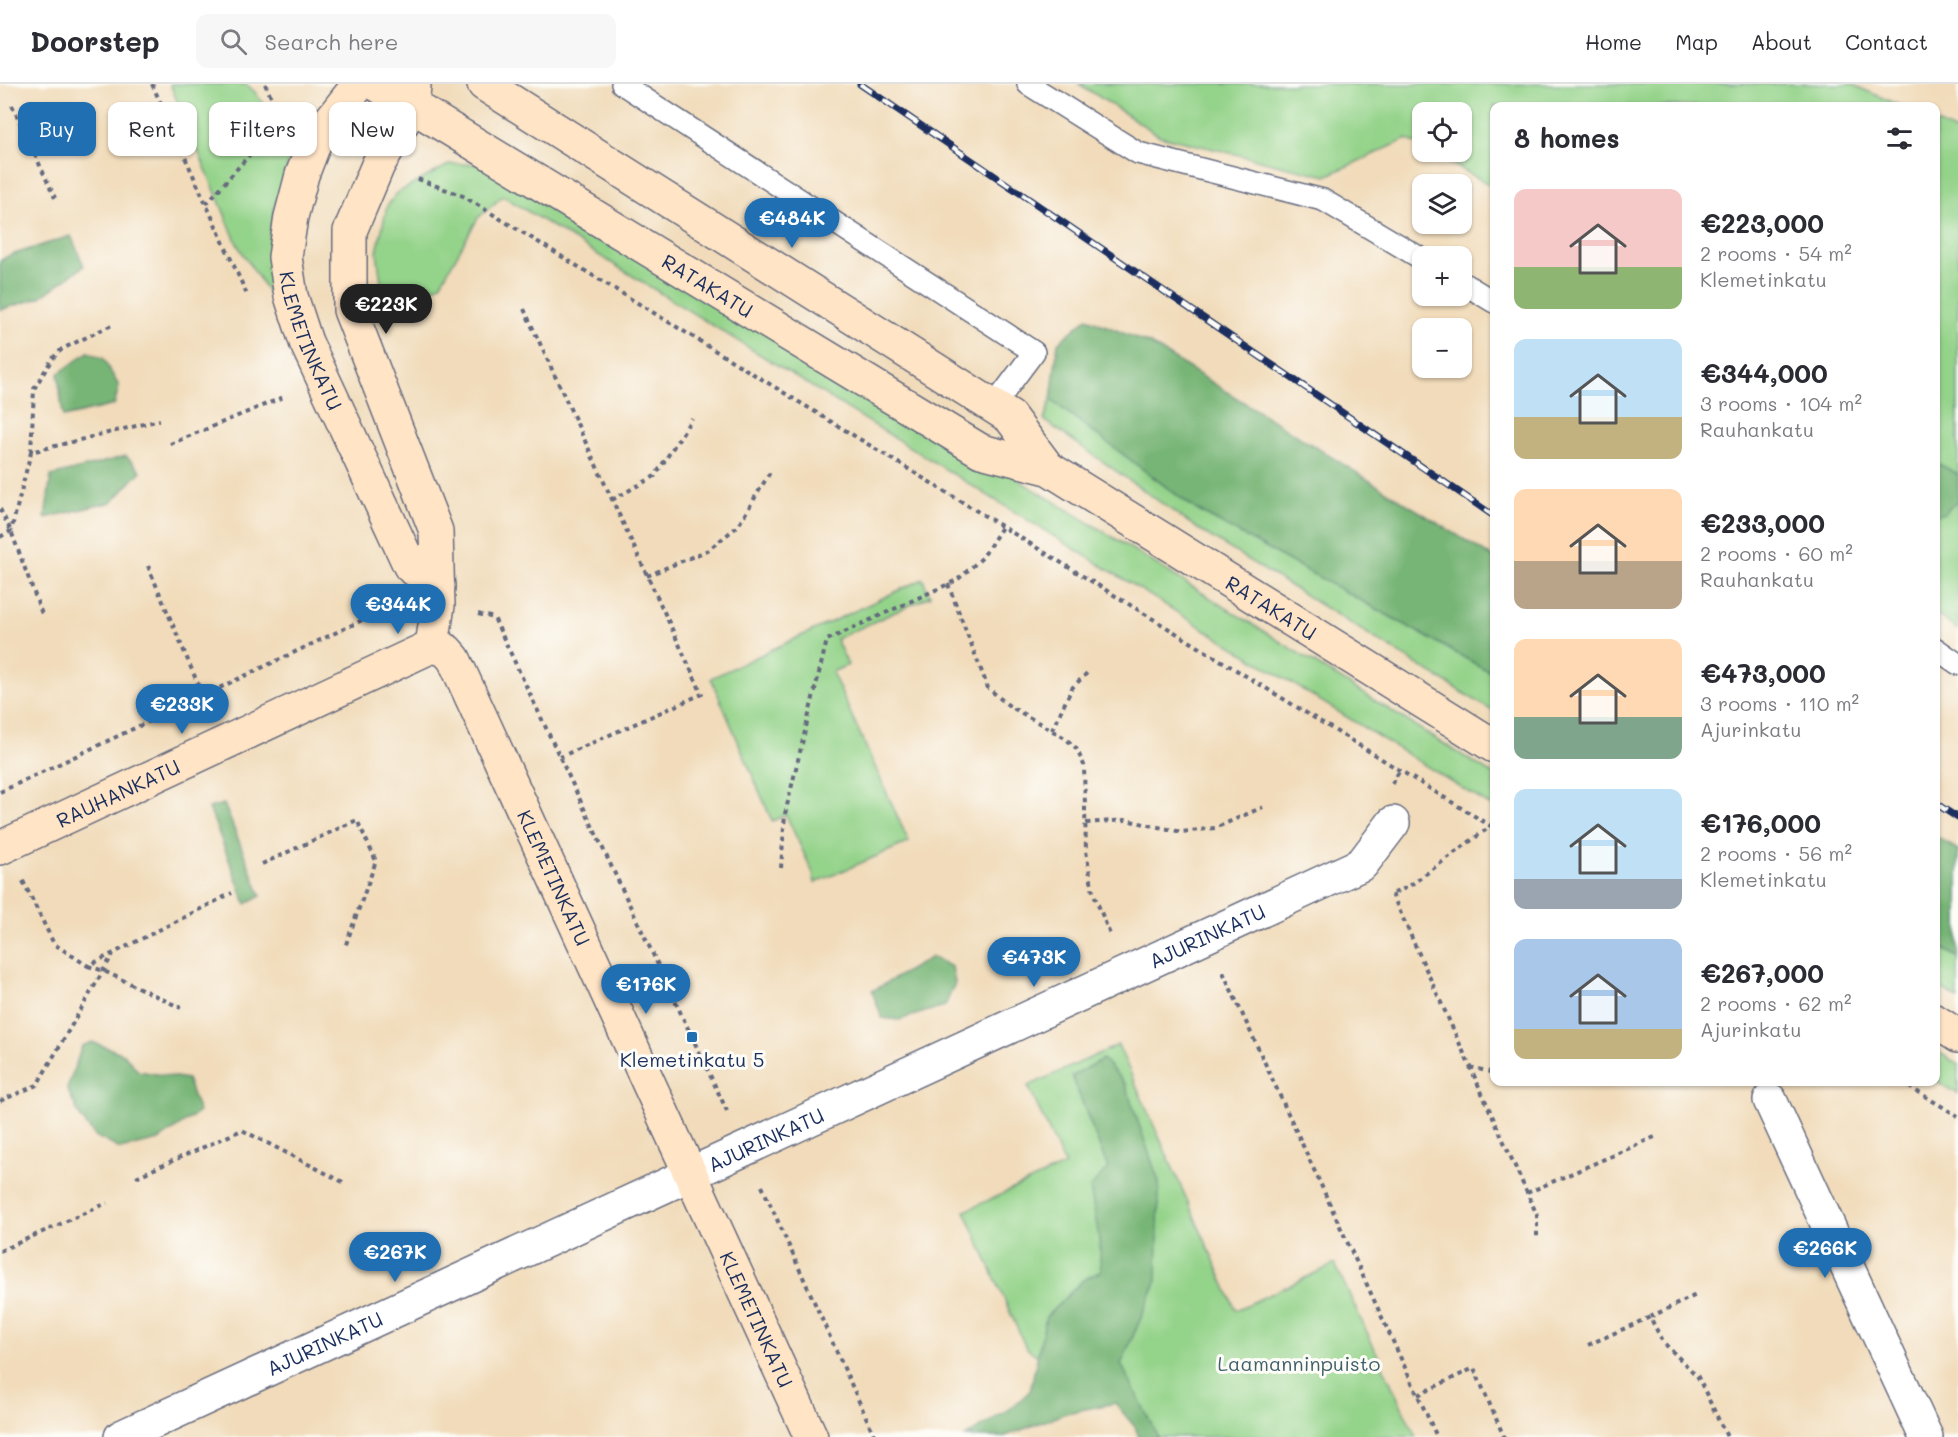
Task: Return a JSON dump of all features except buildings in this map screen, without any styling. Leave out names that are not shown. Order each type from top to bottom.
[{"type":"street","name":"KLEMETINKATU","points":[[317,138],[359,84]]},
{"type":"street","name":"RATAKATU","points":[[376,84],[413,95],[981,451],[1048,468],[1490,744]]},
{"type":"street","name":"RATAKATU","points":[[484,84],[1010,417],[1048,468]]},
{"type":"street","points":[[413,95],[378,165],[350,231],[350,310],[436,531],[438,605],[432,646]]},
{"type":"street","name":"KLEMETINKATU","points":[[309,156],[291,218],[285,256],[291,296],[306,342],[410,566],[438,586]]},
{"type":"street","name":"KLEMETINKATU","points":[[432,646],[446,650],[454,659],[811,1437]]},
{"type":"street","name":"RAUHANKATU","points":[[0,848],[432,646]]},
{"type":"street","name":"AJURINKATU","points":[[121,1437],[1362,864],[1393,823]]},
{"type":"street","points":[[1940,1024],[1958,1036]]},
{"type":"street","points":[[1770,1100],[1926,1437]]},
{"type":"lane","points":[[622,84],[1034,352],[993,407]]},
{"type":"lane","points":[[1028,84],[1138,153],[1323,200],[1412,253]]},
{"type":"lane","points":[[1472,289],[1490,300]]},
{"type":"lane","points":[[1940,651],[1958,664]]},
{"type":"path","points":[[265,84],[273,102]]},
{"type":"path","points":[[12,105],[55,198]]},
{"type":"path","points":[[206,204],[249,156]]},
{"type":"path","points":[[378,165],[463,196],[1490,826]]},
{"type":"path","points":[[524,309],[702,694],[560,757]]},
{"type":"path","points":[[0,537],[12,531],[31,452],[34,389],[52,359],[63,349],[112,325]]},
{"type":"path","points":[[170,444],[291,394]]},
{"type":"path","points":[[612,500],[655,476],[692,418]]},
{"type":"path","points":[[31,452],[160,420]]},
{"type":"path","points":[[647,576],[708,550],[738,526],[772,470]]},
{"type":"path","points":[[0,509],[12,531],[43,617]]},
{"type":"path","points":[[781,868],[785,814],[827,640],[957,580],[982,558],[1002,526]]},
{"type":"path","points":[[148,566],[203,696]]},
{"type":"path","points":[[948,584],[988,688],[1008,705],[1065,738],[1076,748],[1084,765],[1086,851],[1092,892],[1115,947]]},
{"type":"path","points":[[0,792],[373,615],[381,592]]},
{"type":"path","points":[[494,618],[731,1120]]},
{"type":"path","points":[[1052,730],[1072,688],[1088,672]]},
{"type":"path","points":[[1086,823],[1126,820],[1182,832],[1215,828],[1263,807]]},
{"type":"path","points":[[262,864],[357,820],[376,861],[345,947]]},
{"type":"path","points":[[21,877],[54,944],[88,966],[104,971],[181,1008]]},
{"type":"path","points":[[88,966],[232,893]]},
{"type":"path","points":[[1392,894],[1537,1215],[1538,1237]]},
{"type":"path","points":[[1207,936],[1437,1437]]},
{"type":"path","points":[[0,1101],[37,1085],[114,953]]},
{"type":"path","points":[[1470,1067],[1490,1072]]},
{"type":"path","points":[[1908,1086],[1958,1116]]},
{"type":"path","points":[[136,1177],[242,1130],[343,1182]]},
{"type":"path","points":[[1527,1193],[1658,1136]]},
{"type":"path","points":[[758,1179],[875,1437]]},
{"type":"path","points":[[0,1251],[106,1203]]},
{"type":"path","points":[[1588,1346],[1696,1296]]},
{"type":"path","points":[[1650,1317],[1663,1342],[1698,1377],[1727,1437]]},
{"type":"path","points":[[1418,1395],[1474,1368],[1504,1437]]},
{"type":"green space","points":[[170,84],[246,84],[262,102],[209,102],[209,156],[290,156],[274,209],[268,253],[273,300],[238,246],[197,148],[197,102],[178,102]]},
{"type":"green space","points":[[1079,84],[1851,84],[1892,102],[1490,102],[1490,185],[1448,162],[1472,162],[1472,102],[1412,102],[1412,142],[1407,139],[1326,176],[1160,136]]},
{"type":"green space","points":[[1940,124],[1958,133],[1958,630],[1940,617]]},
{"type":"green space","points":[[450,164],[480,164],[519,177],[1111,536],[1490,773],[1490,806],[503,196],[478,218],[440,285],[399,306],[384,305],[377,252],[387,206],[397,193]]},
{"type":"green space","points":[[71,236],[84,266],[39,298],[0,310],[0,261],[8,256]]},
{"type":"green space","points":[[1087,318],[1150,344],[1490,556],[1490,672],[1197,510],[1051,400],[1058,343]]},
{"type":"green space","points":[[88,352],[103,358],[119,386],[114,405],[63,417],[58,374]]},
{"type":"green space","points":[[1051,400],[1197,510],[1490,672],[1490,710],[1198,529],[1044,420]]},
{"type":"green space","points":[[126,456],[141,471],[112,502],[45,518],[51,476]]},
{"type":"green space","points":[[1940,465],[1958,474],[1958,500],[1945,513],[1940,514]]},
{"type":"green space","points":[[923,579],[930,596],[836,639],[848,665],[832,672],[909,842],[815,883],[813,873],[786,815],[772,821],[711,678]]},
{"type":"green space","points":[[224,804],[261,896],[246,904],[209,808]]},
{"type":"green space","points":[[1940,839],[1958,850],[1958,958],[1940,946]]},
{"type":"green space","points":[[1940,946],[1958,958],[1958,999],[1940,988]]},
{"type":"green space","points":[[932,957],[952,967],[955,983],[945,1006],[899,1020],[882,1018],[872,991]]},
{"type":"green space","points":[[92,1042],[124,1054],[138,1071],[187,1079],[199,1112],[159,1140],[120,1149],[95,1136],[81,1118],[67,1089],[82,1046]]},
{"type":"green space","name":"Laamanninpuisto","points":[[1118,1045],[1236,1310],[1335,1264],[1416,1437],[1155,1437],[1121,1364],[1157,1280],[1072,1076],[1108,1168],[1099,1238],[1101,1271],[1083,1280],[1046,1317],[1038,1356],[1026,1348],[965,1211],[1065,1165],[1028,1086]]},
{"type":"green space","points":[[1940,1053],[1958,1064],[1958,1094],[1940,1083]]},
{"type":"green space","points":[[1103,1059],[1125,1084],[1159,1182],[1157,1280],[1121,1364],[1158,1437],[1139,1437],[1135,1427],[1115,1403],[1066,1413],[1003,1437],[965,1437],[1011,1408],[1030,1391],[1046,1317],[1083,1280],[1101,1271],[1099,1237],[1090,1188],[1108,1168],[1072,1076]]},
{"type":"railway","points":[[860,84],[1490,513]]},
{"type":"railway","points":[[1940,806],[1958,818]]},
{"type":"place","name":"Klemetinkatu 5","points":[[692,1037]]}]
